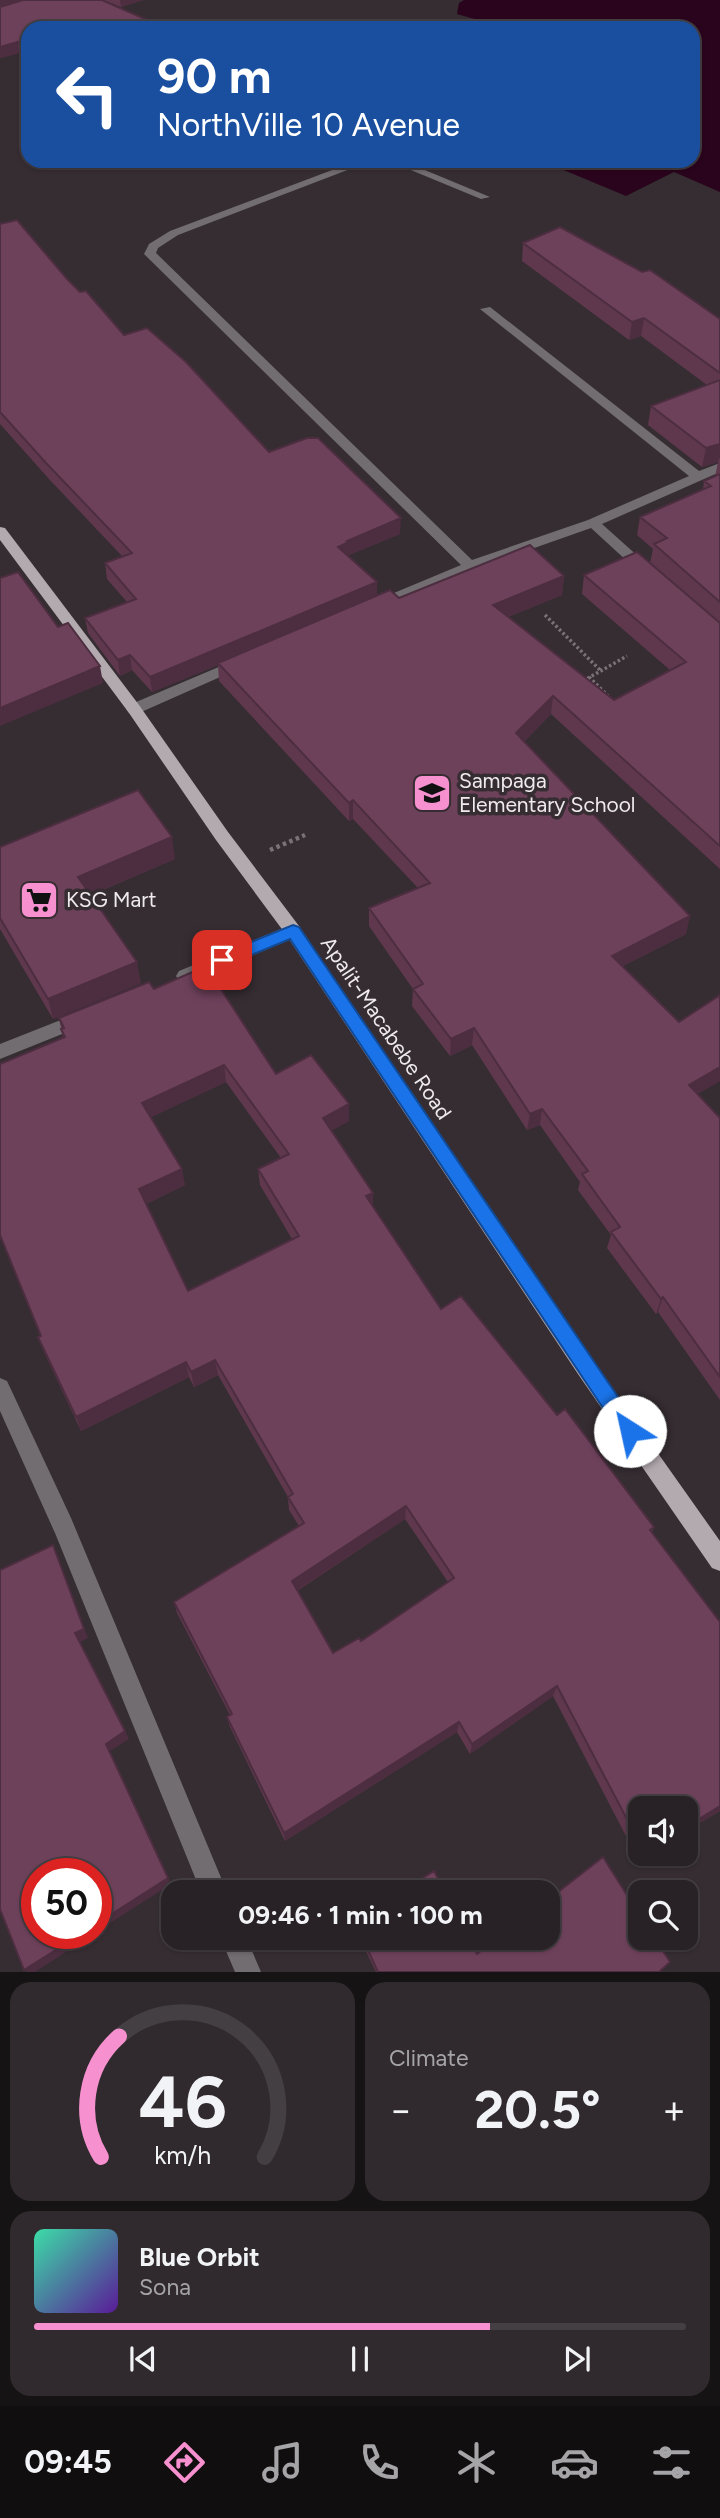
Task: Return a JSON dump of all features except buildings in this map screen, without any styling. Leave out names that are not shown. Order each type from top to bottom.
[{"type":"main road","name":"Apalit-Macabebe Road","points":[[0,531],[134,709],[222,836],[293,931],[585,1367],[720,1560]]},
{"type":"street","points":[[347,168],[174,233],[153,246],[150,254],[470,566]]},
{"type":"street","points":[[412,168],[485,197]]},
{"type":"street","points":[[486,309],[697,476]]},
{"type":"street","points":[[358,613],[470,566],[593,523],[720,467]]},
{"type":"street","points":[[593,523],[661,584]]},
{"type":"street","points":[[134,709],[258,656]]},
{"type":"street","points":[[169,983],[293,931]]},
{"type":"street","points":[[0,1052],[94,1014]]},
{"type":"street","points":[[0,1388],[63,1526],[210,1880]]},
{"type":"street","points":[[239,1950],[248,1972]]},
{"type":"path","points":[[545,615],[600,670]]},
{"type":"path","points":[[578,684],[627,656]]},
{"type":"path","points":[[589,677],[608,696]]},
{"type":"shaded area","points":[[464,0],[720,0],[720,192],[674,172],[626,196],[559,168],[700,168],[700,21],[485,21],[457,14],[459,3]]},
{"type":"place","name":"Sampaga Elementary School","points":[[432,793]]},
{"type":"place","name":"KSG Mart","points":[[39,900]]},
{"type":"route","points":[[222,960],[293,931],[630,1431]]}]
